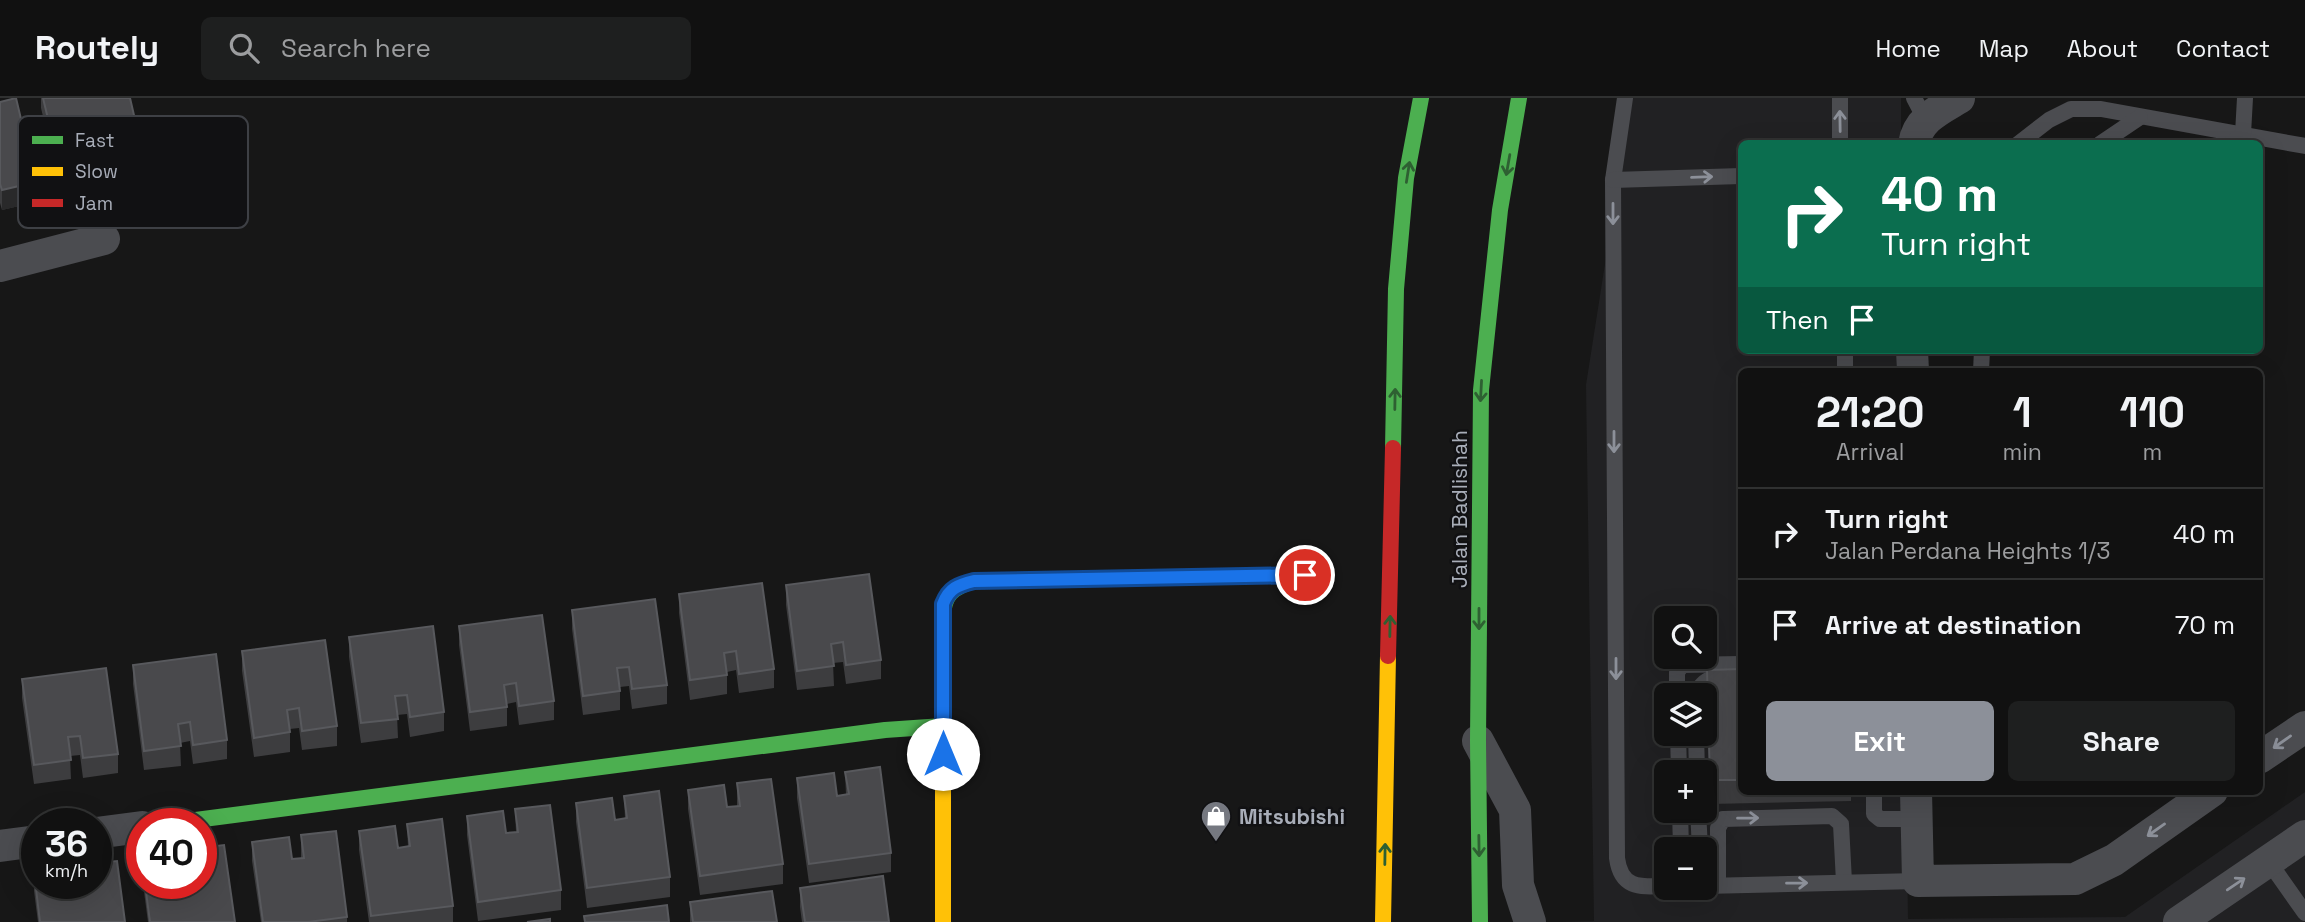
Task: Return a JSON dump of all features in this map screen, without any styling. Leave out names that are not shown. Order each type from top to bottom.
[{"type":"main road","points":[[1383,922],[1396,289],[1406,178],[1421,98]]},
{"type":"main road","name":"Jalan Badlishah","points":[[1480,922],[1478,741],[1481,390],[1500,210],[1519,98]]},
{"type":"main road","points":[[943,922],[943,604],[947,593],[958,585],[974,581],[1305,575]]},
{"type":"main road","points":[[217,817],[885,730],[943,726]]},
{"type":"street","points":[[1918,120],[1959,98]]},
{"type":"street","points":[[0,266],[104,239]]},
{"type":"street","points":[[2263,755],[2305,727]]},
{"type":"street","points":[[1478,741],[1515,810],[1518,885],[1530,922]]},
{"type":"street","points":[[1916,805],[1918,881],[2075,879],[2113,860],[2206,795]]},
{"type":"street","points":[[2179,922],[2305,836]]},
{"type":"street","points":[[0,846],[21,843]]},
{"type":"lane","points":[[1625,98],[1613,180],[1617,858],[1618,869],[1624,879],[1634,886],[1654,886]]},
{"type":"lane","points":[[1840,98],[1840,140]]},
{"type":"lane","points":[[2023,140],[2049,120],[2071,109],[2101,109],[2237,139],[2245,98]]},
{"type":"lane","points":[[2106,140],[2140,117]]},
{"type":"lane","points":[[2263,142],[2305,146]]},
{"type":"lane","points":[[1613,180],[1738,176]]},
{"type":"lane","points":[[1677,683],[1677,672],[1682,665],[1738,664]]},
{"type":"lane","points":[[1702,683],[1717,676],[1738,676]]},
{"type":"lane","points":[[1874,795],[1874,814],[1880,819],[1916,805]]},
{"type":"lane","points":[[1717,839],[1719,823],[1723,819],[1832,816],[1841,824],[1844,882]]},
{"type":"lane","points":[[2269,862],[2305,913]]},
{"type":"lane","points":[[1717,886],[1918,881]]},
{"type":"shaded area","points":[[1631,98],[1901,98],[1901,140],[1738,140],[1738,354],[1903,354],[1903,368],[1738,368],[1738,795],[1906,795],[1908,919],[2125,917],[2305,792],[2305,922],[1559,922],[1594,921],[1586,385]]},
{"type":"building","points":[[16,98],[20,116],[18,116],[18,186],[2,190],[0,184],[0,102]]},
{"type":"building","points":[[43,98],[130,98],[134,116],[47,116]]},
{"type":"building","points":[[869,574],[881,660],[846,665],[843,642],[831,644],[834,666],[797,671],[786,585]]},
{"type":"building","points":[[762,583],[774,669],[739,674],[736,651],[724,653],[727,675],[690,680],[679,594]]},
{"type":"building","points":[[655,599],[667,685],[632,689],[629,667],[617,668],[620,691],[583,696],[572,610]]},
{"type":"building","points":[[542,615],[554,701],[519,706],[516,683],[504,685],[507,707],[470,712],[459,626]]},
{"type":"building","points":[[433,626],[444,712],[410,717],[407,695],[395,696],[398,719],[361,723],[349,637]]},
{"type":"building","points":[[325,640],[337,726],[302,731],[299,708],[287,710],[290,732],[254,738],[242,651]]},
{"type":"building","points":[[216,654],[227,740],[193,745],[190,722],[178,724],[181,746],[144,751],[133,665]]},
{"type":"building","points":[[106,668],[118,754],[83,758],[80,736],[68,737],[71,760],[34,765],[22,679]]},
{"type":"building","points":[[1738,669],[1738,780],[1717,780],[1717,760],[1709,760],[1709,746],[1717,746],[1717,683],[1707,683],[1707,670]]},
{"type":"building","points":[[880,767],[891,853],[809,864],[797,778],[834,773],[837,796],[849,794],[845,772]]},
{"type":"building","points":[[771,779],[783,864],[700,876],[688,790],[724,785],[727,807],[740,806],[737,783]]},
{"type":"building","points":[[659,791],[670,877],[587,888],[576,803],[612,798],[615,820],[627,818],[624,796]]},
{"type":"building","points":[[550,805],[561,890],[478,902],[467,816],[503,811],[506,833],[518,832],[515,809]]},
{"type":"building","points":[[442,819],[453,906],[371,916],[359,831],[395,826],[398,848],[410,846],[407,824]]},
{"type":"building","points":[[336,831],[347,917],[308,922],[263,922],[252,842],[289,837],[292,859],[304,858],[301,835]]},
{"type":"building","points":[[224,845],[235,922],[150,922],[147,899],[217,899],[217,846]]},
{"type":"building","points":[[112,861],[117,861],[125,922],[40,922],[37,899],[112,899]]},
{"type":"building","points":[[883,876],[889,922],[805,922],[800,888]]},
{"type":"building","points":[[772,891],[777,922],[693,922],[690,902]]},
{"type":"building","points":[[667,905],[669,922],[585,922],[584,916]]},
{"type":"building","points":[[550,919],[550,922],[527,922]]},
{"type":"traffic: fast","points":[[1393,448],[1396,289],[1406,178],[1421,98]]},
{"type":"traffic: fast","points":[[1480,922],[1478,741],[1481,390],[1500,210],[1519,98]]},
{"type":"traffic: fast","points":[[943,618],[945,603],[951,593],[974,581],[1305,575]]},
{"type":"traffic: fast","points":[[217,817],[885,730],[943,726]]},
{"type":"traffic: slow","points":[[943,618],[943,922]]},
{"type":"traffic: slow","points":[[1383,922],[1388,656]]},
{"type":"traffic: jam","points":[[1388,656],[1393,448]]},
{"type":"place","name":"Mitsubishi","points":[[1216,843]]},
{"type":"route","points":[[943,754],[943,604],[947,593],[958,585],[974,581],[1305,575]]}]
